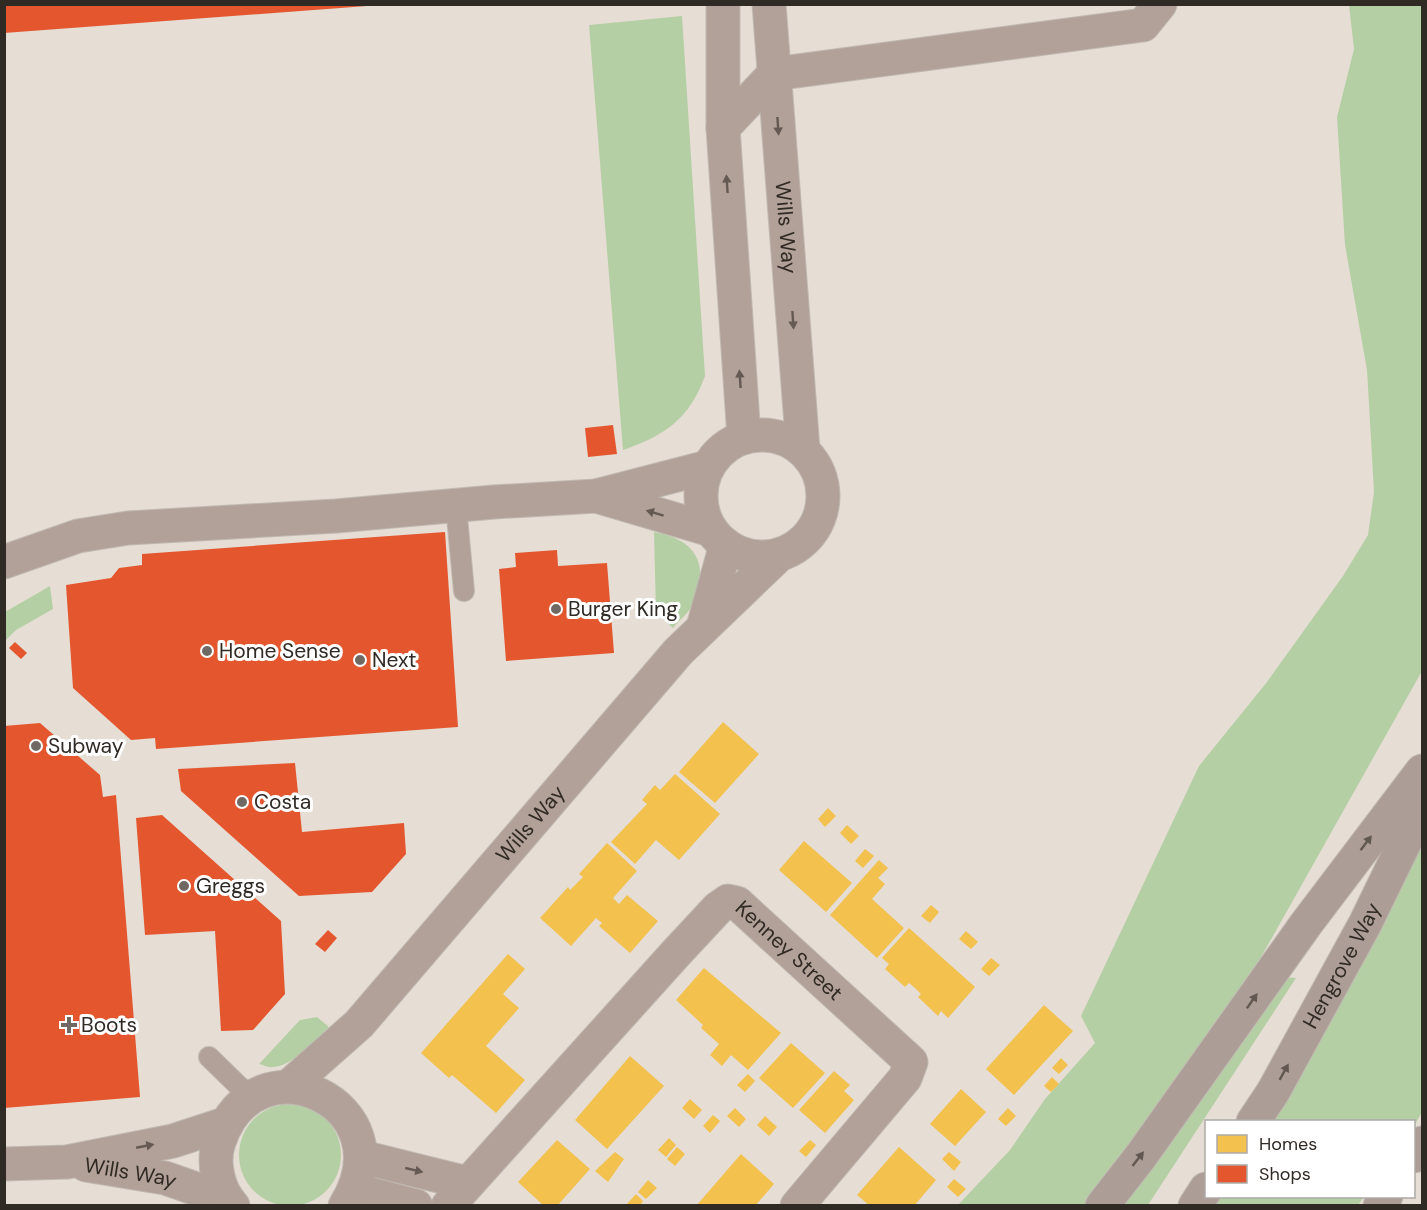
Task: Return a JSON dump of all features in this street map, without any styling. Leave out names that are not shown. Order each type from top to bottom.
[{"type":"highway","points":[[1102,1206],[1168,1118],[1306,924],[1422,771]]},
{"type":"highway","name":"Hengrove Way","points":[[1254,1120],[1273,1092],[1365,924],[1422,807]]},
{"type":"highway","points":[[1195,1206],[1205,1191]]},
{"type":"street","points":[[723,4],[723,128],[744,437]]},
{"type":"street","name":"Wills Way","points":[[769,4],[803,450]]},
{"type":"street","points":[[723,128],[774,74],[1143,25],[1160,4]]},
{"type":"street","points":[[596,496],[718,538],[754,556],[778,556],[808,536],[819,518],[822,507],[822,486],[816,466],[803,450],[786,439],[765,435],[744,437],[721,450],[708,467],[702,499],[703,513],[718,538]]},
{"type":"street","points":[[4,562],[78,536],[128,528],[336,516],[596,496],[708,467]]},
{"type":"street","name":"Wills Way","points":[[703,626],[718,538]]},
{"type":"street","name":"Wills Way","points":[[289,1086],[358,1023],[703,626],[778,556]]},
{"type":"street","name":"Kenney Street","points":[[457,1194],[494,1157],[718,908],[732,902],[911,1062],[905,1078],[797,1206]]},
{"type":"street","name":"Wills Way","points":[[334,1102],[341,1062],[358,1023]]},
{"type":"street","name":"Wills Way","points":[[230,1203],[217,1176],[216,1149],[225,1124],[250,1097],[269,1089],[289,1086],[320,1094],[334,1102],[348,1117],[358,1136],[362,1157],[350,1198]]},
{"type":"street","name":"Wills Way","points":[[4,1164],[67,1162],[173,1141],[225,1124]]},
{"type":"street","points":[[362,1157],[457,1194]]},
{"type":"street","name":"Wills Way","points":[[67,1162],[165,1178],[230,1203]]},
{"type":"street","points":[[350,1198],[416,1206]]},
{"type":"lane","points":[[456,506],[464,591]]},
{"type":"lane","points":[[209,1057],[250,1097]]},
{"type":"green space","points":[[1349,5],[1422,5],[1422,671],[1260,959],[1168,1104],[1090,1205],[957,1206],[1010,1150],[1045,1099],[1095,1043],[1081,1016],[1199,766],[1267,682],[1343,576],[1368,535],[1374,492],[1367,370],[1345,245],[1337,117],[1354,49]]},
{"type":"green space","points":[[682,16],[705,376],[691,404],[674,424],[652,438],[623,450],[589,25]]},
{"type":"green space","points":[[654,532],[680,540],[689,547],[699,565],[699,589],[694,603],[673,628],[656,612]]},
{"type":"green space","points":[[50,586],[53,609],[16,630],[5,641],[5,612]]},
{"type":"green space","points":[[1422,845],[1422,1112],[1415,1124],[1415,1120],[1264,1120]]},
{"type":"green space","points":[[1286,977],[1296,978],[1148,1205],[1119,1206]]},
{"type":"green space","points":[[317,1017],[329,1027],[303,1051],[280,1066],[270,1067],[259,1064],[300,1020]]},
{"type":"green space","points":[[290,1104],[319,1112],[333,1126],[341,1155],[333,1184],[319,1198],[290,1206],[261,1198],[247,1184],[239,1155],[247,1126],[261,1112]]},
{"type":"green space","points":[[1214,1198],[1363,1198],[1358,1205],[1209,1206]]},
{"type":"building: Homes","points":[[723,722],[759,754],[715,803],[679,772]]},
{"type":"building: Homes","points":[[675,774],[720,814],[679,860],[656,840],[635,864],[611,842],[647,804],[642,800],[655,785],[660,790]]},
{"type":"building: Homes","points":[[828,808],[836,816],[825,827],[818,819]]},
{"type":"building: Homes","points":[[847,825],[859,836],[851,844],[840,833]]},
{"type":"building: Homes","points":[[804,841],[852,883],[826,912],[779,870]]},
{"type":"building: Homes","points":[[607,843],[637,871],[613,898],[619,904],[627,895],[658,921],[630,953],[599,926],[602,923],[596,918],[571,946],[540,918],[568,887],[570,890],[583,877],[579,874]]},
{"type":"building: Homes","points":[[865,849],[874,856],[863,868],[855,861]]},
{"type":"building: Homes","points":[[879,860],[888,868],[878,878],[885,884],[872,899],[904,928],[877,958],[830,915]]},
{"type":"building: Homes","points":[[931,905],[939,912],[930,923],[921,916]]},
{"type":"building: Homes","points":[[909,928],[975,987],[948,1018],[941,1011],[938,1016],[918,997],[921,994],[915,988],[909,983],[905,987],[885,969],[889,964],[882,958]]},
{"type":"building: Homes","points":[[966,931],[978,942],[971,949],[959,939]]},
{"type":"building: Homes","points":[[508,954],[525,969],[503,994],[519,1008],[486,1046],[525,1080],[496,1113],[452,1075],[449,1078],[421,1053]]},
{"type":"building: Homes","points":[[991,958],[1000,965],[989,976],[981,969]]},
{"type":"building: Homes","points":[[704,968],[781,1033],[748,1070],[731,1055],[722,1066],[710,1055],[719,1044],[701,1028],[703,1025],[676,1000]]},
{"type":"building: Homes","points":[[1044,1005],[1073,1031],[1014,1095],[986,1069]]},
{"type":"building: Homes","points":[[791,1043],[825,1073],[793,1108],[759,1078]]},
{"type":"building: Homes","points":[[630,1056],[664,1086],[607,1149],[575,1120]]},
{"type":"building: Homes","points":[[1061,1058],[1068,1065],[1059,1074],[1052,1068]]},
{"type":"building: Homes","points":[[834,1071],[850,1085],[844,1091],[854,1100],[825,1133],[799,1110]]},
{"type":"building: Homes","points":[[748,1074],[755,1081],[745,1092],[737,1085]]},
{"type":"building: Homes","points":[[1052,1077],[1059,1084],[1051,1092],[1044,1086]]},
{"type":"building: Homes","points":[[961,1089],[986,1112],[955,1146],[930,1124]]},
{"type":"building: Homes","points":[[690,1099],[702,1110],[694,1119],[682,1108]]},
{"type":"building: Homes","points":[[735,1108],[746,1119],[739,1127],[727,1116]]},
{"type":"building: Homes","points":[[1008,1108],[1016,1116],[1006,1126],[998,1119]]},
{"type":"building: Homes","points":[[713,1115],[720,1121],[710,1133],[703,1126]]},
{"type":"building: Homes","points":[[765,1116],[777,1127],[769,1136],[757,1125]]},
{"type":"building: Homes","points":[[669,1138],[676,1145],[666,1157],[658,1150]]},
{"type":"building: Homes","points":[[557,1140],[590,1169],[557,1206],[544,1206],[518,1182]]},
{"type":"building: Homes","points":[[810,1140],[816,1145],[806,1157],[799,1151]]},
{"type":"building: Homes","points":[[677,1147],[685,1154],[675,1166],[667,1159]]},
{"type":"building: Homes","points":[[899,1147],[936,1180],[914,1206],[870,1206],[857,1195]]},
{"type":"building: Homes","points":[[615,1152],[624,1159],[608,1182],[595,1171]]},
{"type":"building: Homes","points":[[949,1152],[961,1162],[954,1171],[942,1159]]},
{"type":"building: Homes","points":[[741,1154],[774,1184],[755,1206],[696,1206]]},
{"type":"building: Homes","points":[[954,1179],[966,1189],[958,1197],[947,1187]]},
{"type":"building: Homes","points":[[648,1180],[657,1188],[646,1199],[638,1192]]},
{"type":"building: Homes","points":[[636,1194],[643,1201],[640,1206],[625,1206]]},
{"type":"building: Shops","points":[[4,4],[367,4],[367,6],[4,33]]},
{"type":"building: Shops","points":[[613,425],[617,454],[588,457],[585,428]]},
{"type":"building: Shops","points":[[445,532],[458,727],[156,749],[155,738],[131,740],[73,688],[66,585],[111,578],[119,568],[142,565],[142,554]]},
{"type":"building: Shops","name":"Burger King","points":[[557,550],[558,566],[607,563],[614,653],[506,661],[499,569],[516,567],[515,553]]},
{"type":"building: Shops","points":[[15,642],[27,653],[21,659],[9,648]]},
{"type":"building: Shops","points":[[40,723],[100,775],[103,797],[116,795],[140,1097],[4,1108],[4,726]]},
{"type":"building: Shops","points":[[295,763],[302,832],[404,823],[406,854],[372,892],[299,896],[181,791],[178,769]]},
{"type":"building: Shops","points":[[162,815],[281,921],[285,994],[253,1030],[221,1031],[215,931],[145,935],[136,818]]},
{"type":"building: Shops","points":[[328,930],[337,938],[325,952],[315,944]]},
{"type":"place","name":"Burger King","points":[[556,609]]},
{"type":"place","name":"Home Sense","points":[[207,651]]},
{"type":"place","name":"Next","points":[[360,660]]},
{"type":"place","name":"Subway","points":[[36,746]]},
{"type":"place","name":"Costa","points":[[242,802]]},
{"type":"place","name":"Greggs","points":[[184,886]]},
{"type":"place","name":"Boots","points":[[69,1025]]}]
